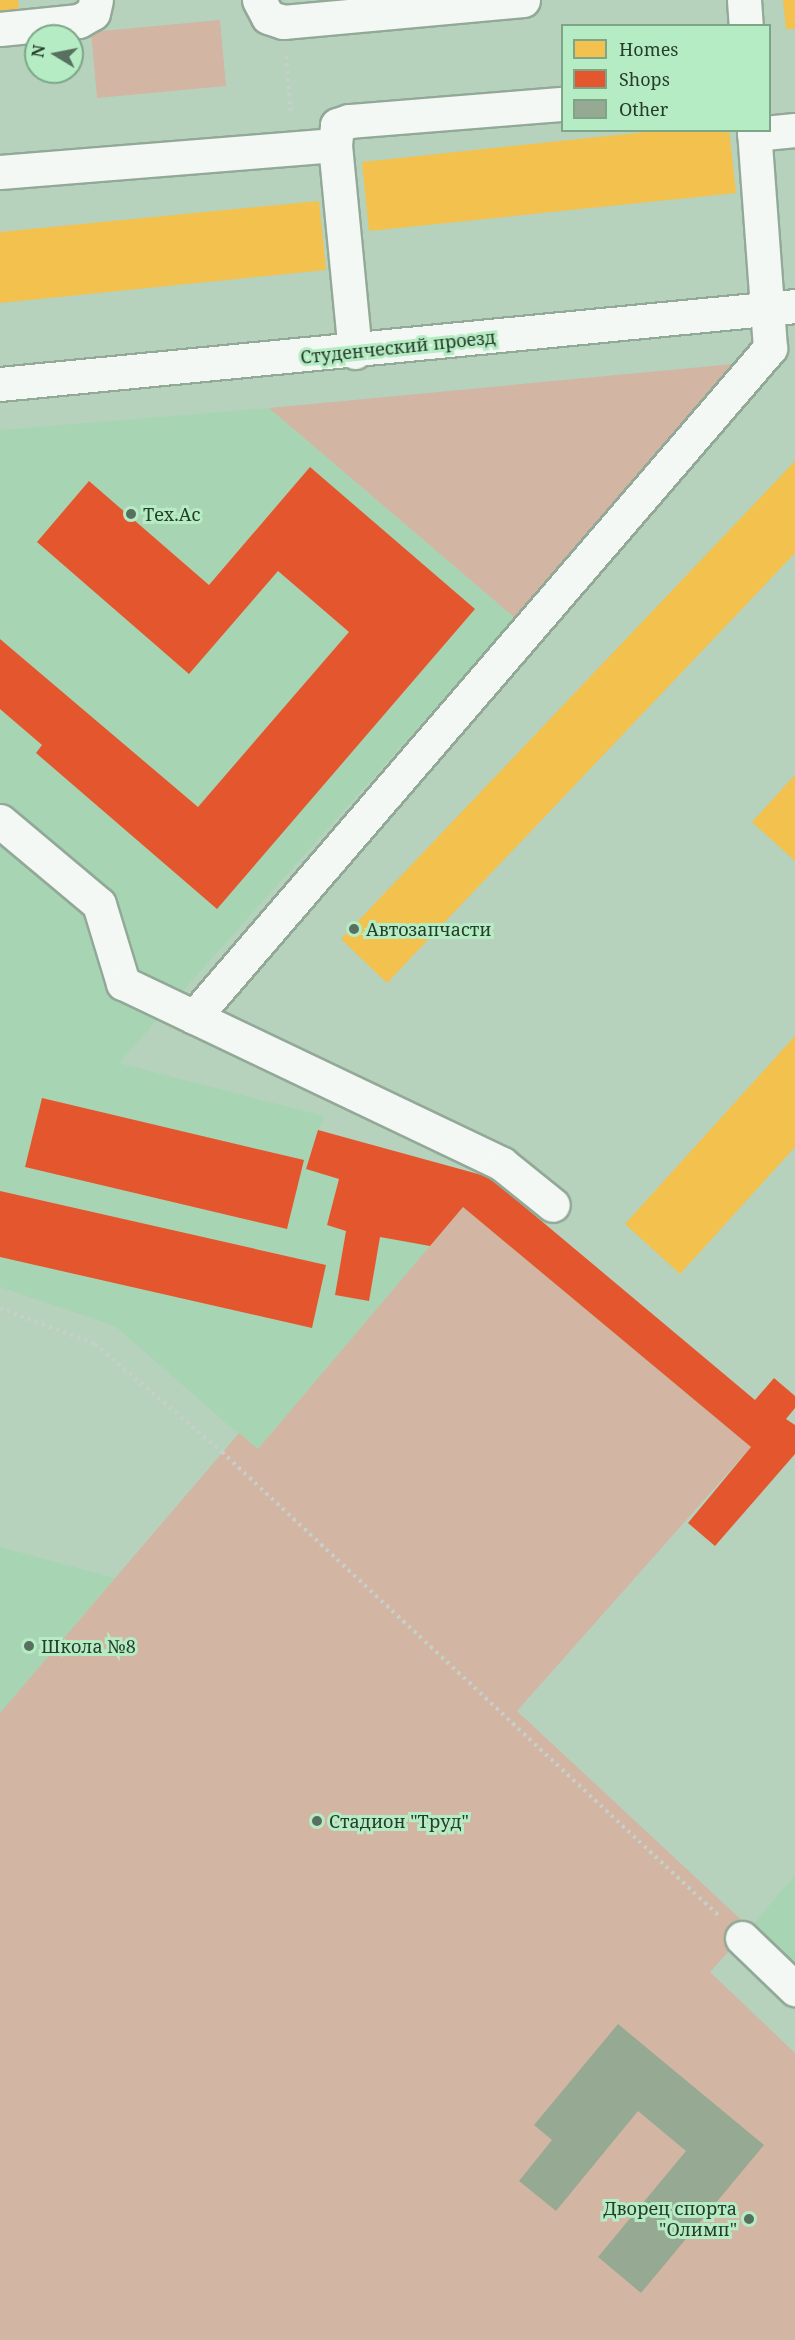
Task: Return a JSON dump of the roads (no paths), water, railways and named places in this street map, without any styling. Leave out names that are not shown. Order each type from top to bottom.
[{"type":"street","points":[[0,29],[79,21],[93,13],[96,0]]},
{"type":"street","points":[[259,0],[268,17],[283,22],[523,0]]},
{"type":"street","points":[[744,0],[746,24]]},
{"type":"street","points":[[355,352],[334,145],[337,125],[349,121],[561,104]]},
{"type":"street","points":[[771,131],[795,130]]},
{"type":"street","points":[[194,1017],[770,348],[781,307],[754,132]]},
{"type":"street","points":[[0,172],[334,145]]},
{"type":"street","name":"Студенческий проезд","points":[[0,384],[355,352],[781,307]]},
{"type":"street","points":[[0,821],[99,904],[123,983],[502,1164],[553,1205]]},
{"type":"street","points":[[742,1938],[795,1989]]},
{"type":"place","name":"Тех.Ас","points":[[131,514]]},
{"type":"place","name":"Автозапчасти","points":[[354,929]]},
{"type":"place","name":"Школа №8","points":[[29,1646]]},
{"type":"place","name":"Стадион \"Труд\"","points":[[317,1821]]},
{"type":"place","name":"Дворец спорта \"Олимп\"","points":[[749,2219]]}]
